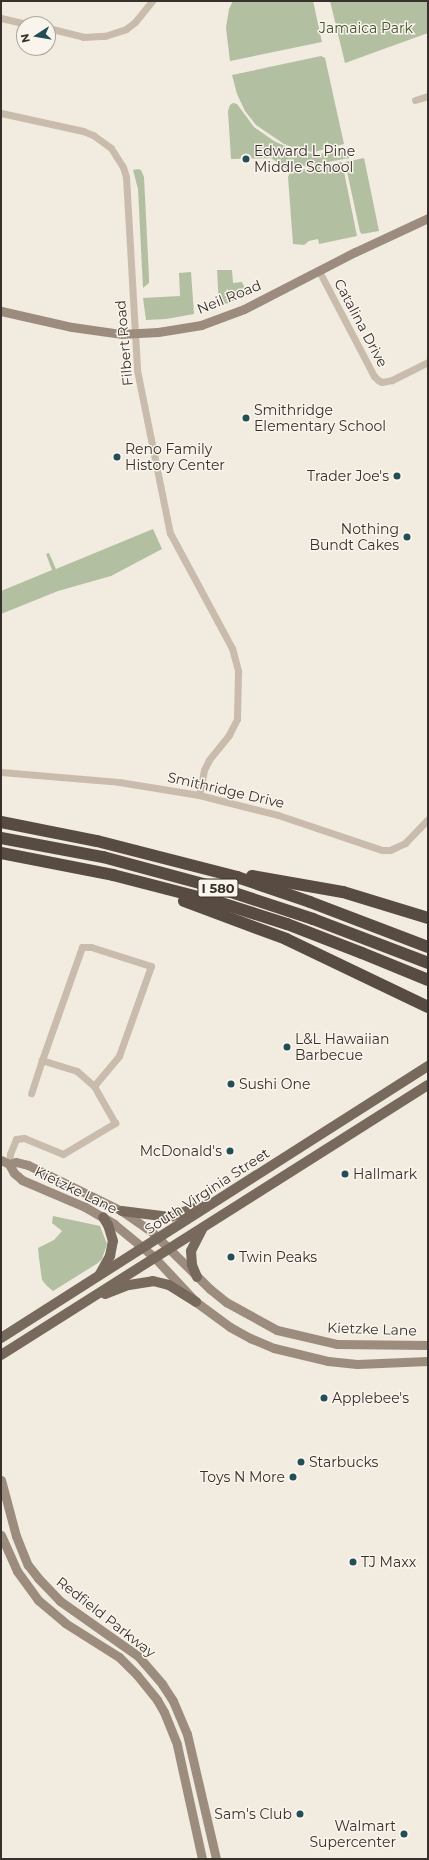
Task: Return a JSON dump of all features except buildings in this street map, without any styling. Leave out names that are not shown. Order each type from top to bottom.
[{"type":"highway","name":"I 580","points":[[1,822],[97,841],[200,867],[310,902],[428,946]]},
{"type":"highway","name":"I 580","points":[[1,838],[103,857],[222,889],[313,919],[428,963]]},
{"type":"highway","points":[[1,853],[112,875],[221,903],[342,945],[428,980]]},
{"type":"highway","points":[[52,862],[177,898],[251,925],[317,953],[426,1006]]},
{"type":"highway","points":[[200,867],[342,892],[428,918]]},
{"type":"main road","name":"South Virginia Street","points":[[1,1338],[428,1066]]},
{"type":"main road","name":"South Virginia Street","points":[[1,1355],[428,1085]]},
{"type":"main road","points":[[349,1116],[357,1130]]},
{"type":"main road","points":[[122,1211],[170,1217],[223,1197]]},
{"type":"main road","points":[[100,1275],[110,1256],[113,1241],[108,1225],[103,1217]]},
{"type":"main road","points":[[197,1277],[192,1265],[191,1251],[196,1238],[203,1227]]},
{"type":"main road","points":[[81,1304],[129,1285],[153,1281],[169,1285],[196,1302]]},
{"type":"street","points":[[56,30],[83,36],[105,36],[126,29],[135,22],[152,1]]},
{"type":"street","points":[[1,18],[16,21]]},
{"type":"street","points":[[415,100],[428,96]]},
{"type":"street","name":"Filbert Road","points":[[1,113],[83,131],[103,142],[118,157],[123,167],[128,187],[137,370],[170,533],[232,648],[238,671],[237,720],[229,735],[209,760],[203,774],[199,795]]},
{"type":"street","name":"Neil Road","points":[[1,310],[85,330],[135,334],[171,330],[216,320],[244,309],[428,218]]},
{"type":"street","name":"Catalina Drive","points":[[319,271],[374,376],[378,380],[382,382],[392,380],[428,362]]},
{"type":"street","name":"Smithridge Drive","points":[[1,772],[118,782],[199,795],[278,815],[382,850],[398,847],[405,843],[428,819]]},
{"type":"street","points":[[31,1093],[82,947],[91,947],[152,966],[119,1056],[94,1086]]},
{"type":"street","points":[[5,1162],[16,1140],[24,1138],[63,1154],[114,1123],[94,1086],[76,1071],[42,1060]]},
{"type":"street","name":"Kietzke Lane","points":[[5,1162],[16,1162],[28,1165],[122,1211],[158,1238],[197,1277],[226,1302],[243,1313],[277,1330],[320,1342],[347,1345],[428,1345]]},
{"type":"street","name":"Kietzke Lane","points":[[5,1162],[22,1180],[103,1217],[144,1247],[196,1302],[239,1333],[263,1344],[298,1354],[345,1363],[428,1361]]},
{"type":"street","name":"Redfield Parkway","points":[[1,1480],[16,1536],[28,1565],[48,1591],[72,1611],[138,1656],[152,1670],[166,1690],[180,1716],[187,1734],[216,1859]]},
{"type":"street","name":"Redfield Parkway","points":[[1,1535],[5,1548],[17,1571],[38,1600],[65,1623],[119,1657],[137,1675],[157,1700],[164,1712],[177,1745],[202,1859]]},
{"type":"street","points":[[5,1548],[16,1536]]},
{"type":"green space","points":[[233,1],[313,1],[322,42],[230,61],[226,28],[229,9]]},
{"type":"green space","name":"Jamaica Park","points":[[330,1],[428,1],[428,33],[345,63]]},
{"type":"green space","points":[[321,56],[325,58],[344,144],[314,152],[300,150],[284,144],[256,125],[245,111],[237,94],[232,75]]},
{"type":"green space","points":[[233,103],[237,104],[254,127],[274,141],[296,151],[313,154],[348,151],[349,158],[292,169],[287,169],[271,158],[231,159],[228,111],[230,105]]},
{"type":"green space","points":[[364,158],[379,231],[362,234],[360,232],[345,162]]},
{"type":"green space","points":[[342,162],[357,236],[319,244],[318,239],[309,241],[304,245],[293,244],[288,177],[290,172]]},
{"type":"green space","points":[[133,170],[141,170],[144,177],[149,277],[149,283],[143,288],[138,189]]},
{"type":"green space","points":[[217,270],[232,270],[233,283],[242,282],[247,293],[229,303],[219,305]]},
{"type":"green space","points":[[191,272],[194,314],[166,319],[146,320],[143,298],[180,296],[179,273]]},
{"type":"green space","points":[[153,529],[162,549],[111,576],[58,591],[1,614],[1,591],[52,570],[46,554],[49,553],[56,569]]},
{"type":"green space","points":[[53,1216],[100,1226],[107,1244],[102,1259],[98,1263],[53,1291],[42,1280],[38,1248],[54,1240],[62,1231],[52,1223]]},
{"type":"place","name":"Edward L Pine Middle School","points":[[246,159]]},
{"type":"place","name":"Smithridge Elementary School","points":[[246,418]]},
{"type":"place","name":"Reno Family History Center","points":[[117,457]]},
{"type":"place","name":"Trader Joe's","points":[[397,476]]},
{"type":"place","name":"Nothing Bundt Cakes","points":[[407,537]]},
{"type":"place","name":"L&L Hawaiian Barbecue","points":[[287,1047]]},
{"type":"place","name":"Sushi One","points":[[231,1084]]},
{"type":"place","name":"McDonald's","points":[[230,1151]]},
{"type":"place","name":"Hallmark","points":[[345,1174]]},
{"type":"place","name":"Twin Peaks","points":[[231,1257]]},
{"type":"place","name":"Applebee's","points":[[324,1398]]},
{"type":"place","name":"Starbucks","points":[[301,1462]]},
{"type":"place","name":"Toys N More","points":[[293,1477]]},
{"type":"place","name":"TJ Maxx","points":[[353,1562]]},
{"type":"place","name":"Sam's Club","points":[[300,1814]]},
{"type":"place","name":"Walmart Supercenter","points":[[404,1834]]}]
